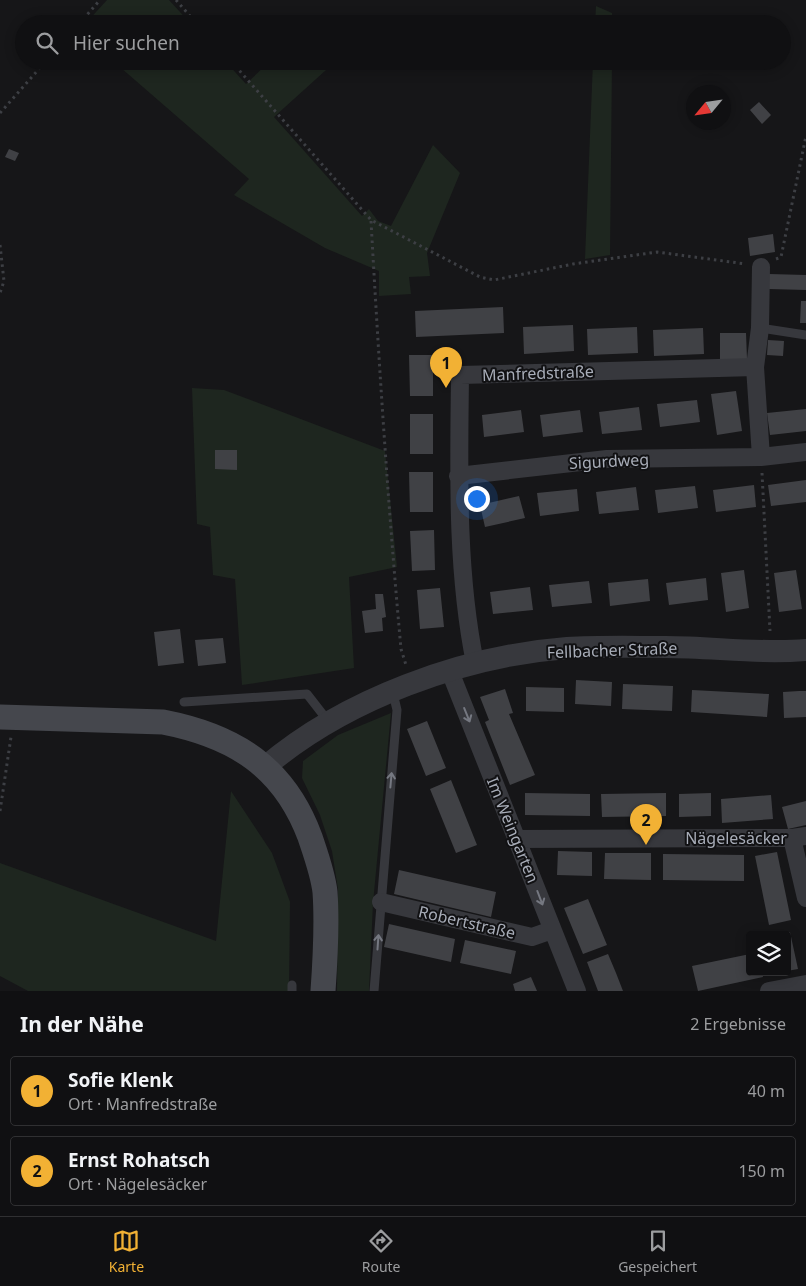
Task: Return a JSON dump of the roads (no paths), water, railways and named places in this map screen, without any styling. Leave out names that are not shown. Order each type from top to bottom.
[{"type":"main road","points":[[7,718],[147,721],[186,727],[216,737],[265,767],[286,789],[304,822],[317,857],[325,892],[323,991]]},
{"type":"street","points":[[761,266],[760,328],[755,367],[761,457]]},
{"type":"street","name":"Manfredstraße","points":[[474,663],[467,627],[458,476],[460,375],[755,367]]},
{"type":"street","name":"Sigurdweg","points":[[458,476],[607,459],[761,457],[806,452]]},
{"type":"street","name":"Fellbacher Straße","points":[[265,767],[328,721],[449,669],[474,663],[566,648],[668,646],[773,653],[806,650]]},
{"type":"street","name":"Im Weingarten","points":[[449,669],[577,991]]},
{"type":"street","points":[[799,837],[806,898]]},
{"type":"street","name":"Nägelesäcker","points":[[516,839],[799,837]]},
{"type":"street","name":"Robertstraße","points":[[380,902],[532,937],[552,930]]},
{"type":"street","points":[[769,991],[806,984]]},
{"type":"lane","points":[[760,328],[806,335]]},
{"type":"lane","points":[[374,991],[397,710],[403,688]]},
{"type":"lane","points":[[184,702],[307,694],[328,721]]},
{"type":"place","name":"Sofie Klenk","points":[[446,388]]},
{"type":"place","name":"Ernst Rohatsch","points":[[646,845]]}]
